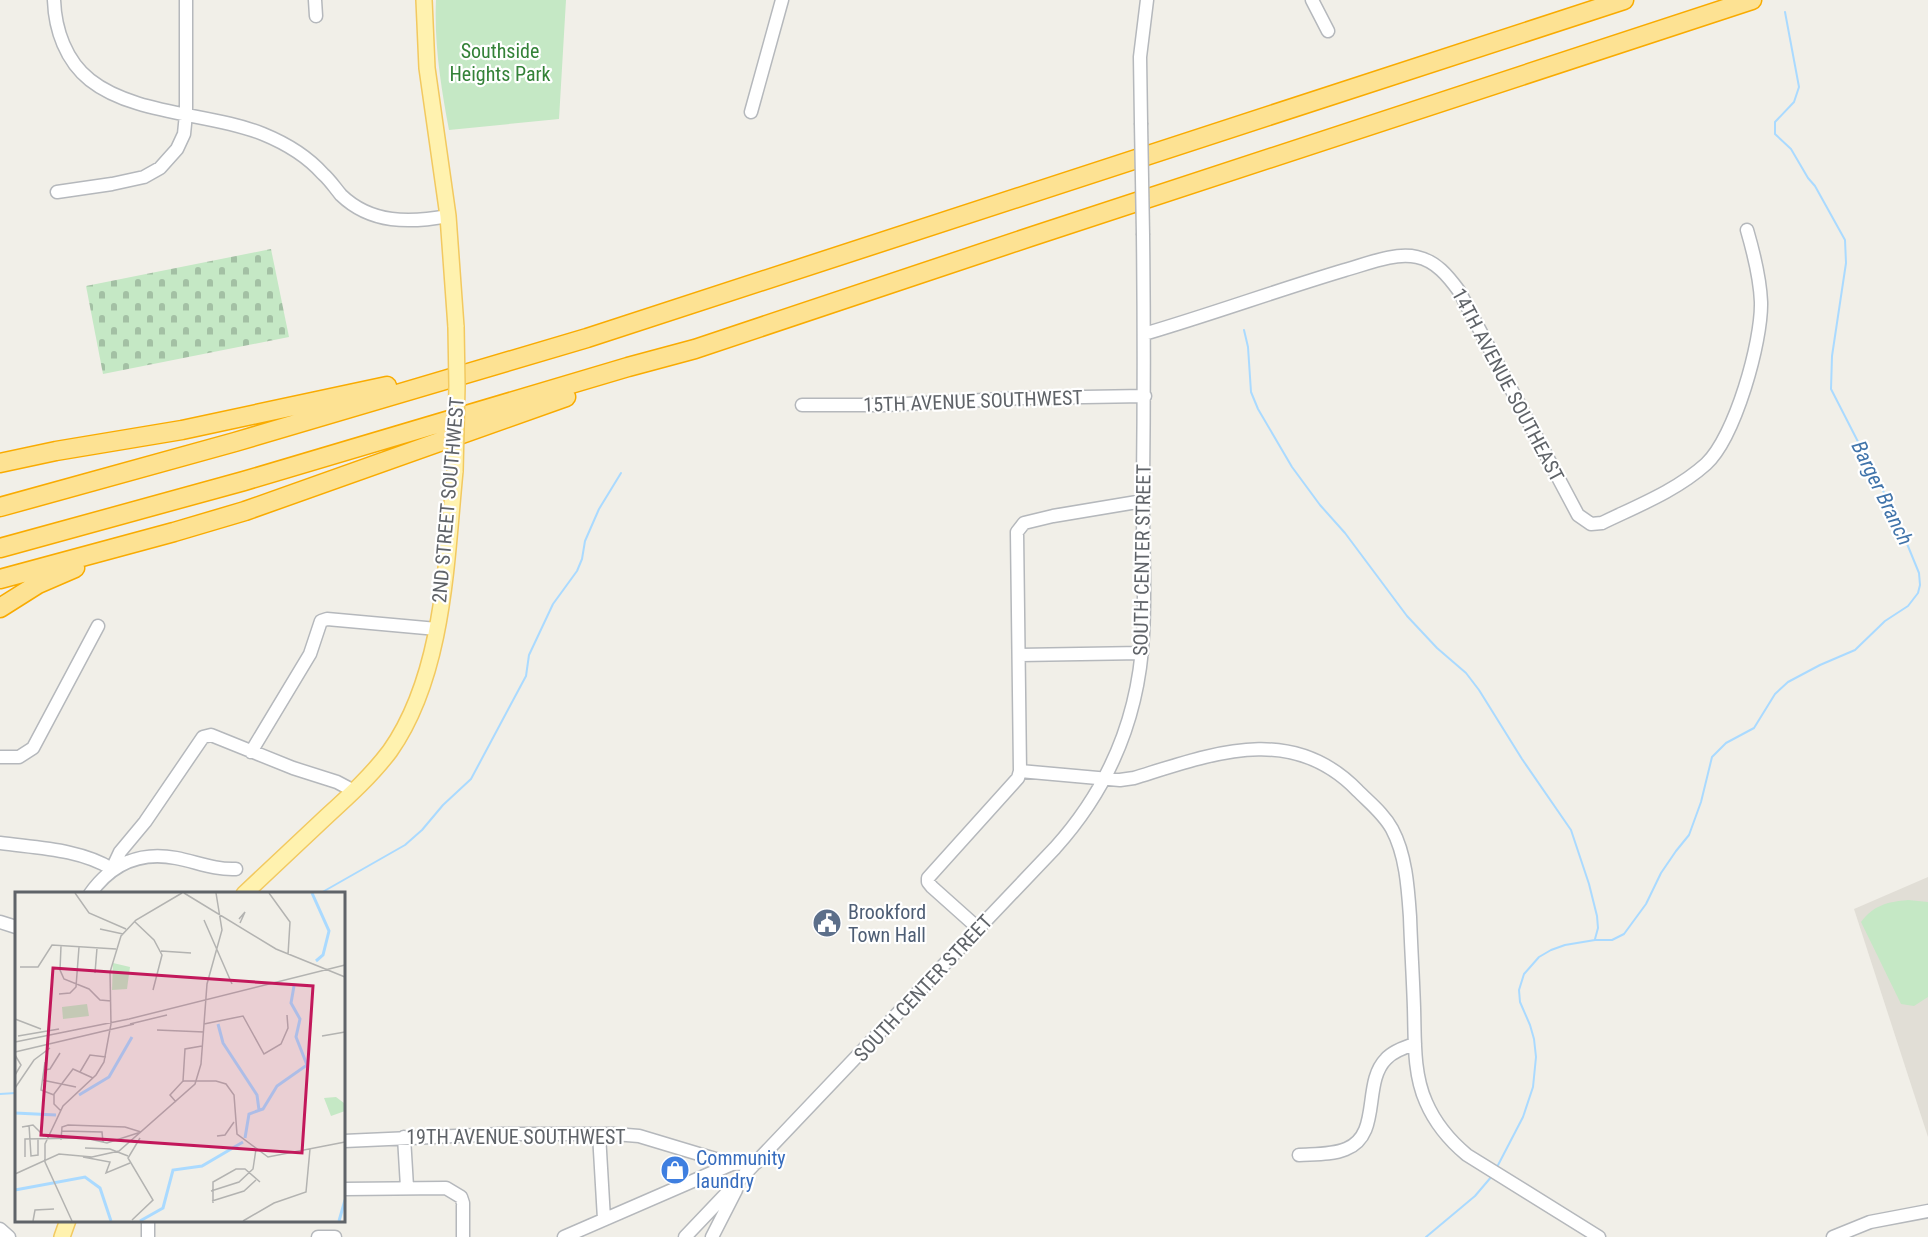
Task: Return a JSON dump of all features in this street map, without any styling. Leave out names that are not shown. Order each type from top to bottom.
[{"type":"highway","points":[[0,507],[246,439],[587,338],[1624,0]]},
{"type":"highway","points":[[0,548],[244,481],[663,358],[1752,0]]},
{"type":"highway","points":[[0,579],[174,532],[296,494],[624,376],[663,358]]},
{"type":"highway","points":[[0,463],[182,430],[484,367]]},
{"type":"highway","points":[[0,454],[83,447]]},
{"type":"highway","points":[[0,608],[50,579],[174,532]]},
{"type":"main road","name":"2ND STREET SOUTHWEST","points":[[246,892],[354,791],[384,759],[406,724],[422,690],[433,652],[455,471],[458,386],[448,216],[427,68],[424,0]]},
{"type":"main road","points":[[62,1237],[68,1222]]},
{"type":"street","points":[[54,0],[58,30],[64,47],[89,80],[104,90],[126,100],[250,129],[278,140],[310,162],[341,195],[367,212],[404,221],[448,216]]},
{"type":"street","points":[[57,192],[135,179],[153,173],[168,162],[177,149],[184,134],[186,114],[186,0]]},
{"type":"street","points":[[315,0],[316,16]]},
{"type":"street","points":[[751,112],[782,0]]},
{"type":"street","name":"SOUTH CENTER STREET","points":[[685,1237],[1066,836],[1105,780],[1131,713],[1139,678],[1144,612],[1144,334],[1140,57],[1147,0]]},
{"type":"street","points":[[1312,0],[1328,31]]},
{"type":"street","name":"14TH AVENUE SOUTHEAST","points":[[1144,334],[1374,262],[1402,256],[1416,256],[1445,272],[1459,291],[1578,515],[1591,524],[1602,523],[1686,481],[1708,463],[1721,445],[1740,401],[1755,353],[1760,324],[1760,283],[1747,230]]},
{"type":"street","name":"15TH AVENUE SOUTHWEST","points":[[802,405],[885,405],[1023,398],[1144,396]]},
{"type":"street","points":[[980,929],[932,887],[928,878],[1018,778],[1020,771],[1017,532],[1024,523],[1089,509],[1143,501]]},
{"type":"street","points":[[251,752],[310,654],[316,642],[319,623],[327,619],[437,628]]},
{"type":"street","points":[[0,758],[19,757],[33,748],[98,626]]},
{"type":"street","points":[[1019,654],[1142,653]]},
{"type":"street","points":[[92,892],[112,869],[120,852],[145,822],[202,737],[210,735],[337,782],[354,791]]},
{"type":"street","points":[[1020,771],[1105,780],[1134,778],[1220,752],[1259,748],[1283,751],[1313,759],[1334,770],[1383,817],[1392,830],[1403,863],[1409,906],[1415,1044],[1420,1083],[1425,1101],[1449,1138],[1475,1161],[1595,1236]]},
{"type":"street","points":[[0,843],[76,854],[100,862],[112,869]]},
{"type":"street","points":[[112,869],[127,861],[149,855],[176,858],[219,869],[236,869]]},
{"type":"street","points":[[0,922],[15,927]]},
{"type":"street","points":[[1299,1155],[1335,1152],[1347,1149],[1356,1143],[1367,1126],[1373,1086],[1378,1070],[1391,1055],[1415,1044]]},
{"type":"street","name":"19TH AVENUE SOUTHWEST","points":[[345,1141],[500,1134],[639,1136],[732,1164],[756,1163]]},
{"type":"street","points":[[598,1134],[604,1220]]},
{"type":"street","points":[[404,1137],[407,1187]]},
{"type":"street","points":[[564,1237],[732,1164]]},
{"type":"street","points":[[712,1237],[738,1182]]},
{"type":"street","points":[[345,1189],[446,1188],[461,1197],[463,1237]]},
{"type":"street","points":[[1833,1237],[1870,1222],[1928,1211]]},
{"type":"street","points":[[0,1229],[9,1237]]},
{"type":"street","points":[[318,1237],[335,1237]]},
{"type":"shaded area","points":[[1928,877],[1928,1137],[1854,909]]},
{"type":"green space","name":"Southside Heights Park","points":[[436,0],[566,0],[559,119],[449,130],[437,49]]},
{"type":"green space","points":[[271,249],[289,337],[103,374],[86,286]]},
{"type":"green space","points":[[1908,900],[1928,902],[1928,997],[1914,1006],[1901,1004],[1861,922],[1882,905]]},
{"type":"waterway","name":"Barger Branch","points":[[1496,1169],[1523,1117],[1533,1087],[1536,1057],[1534,1039],[1520,1002],[1519,990],[1524,974],[1539,957],[1551,950],[1595,940],[1612,940],[1624,934],[1646,904],[1661,873],[1689,835],[1701,802],[1712,757],[1726,743],[1754,728],[1775,694],[1788,682],[1855,650],[1885,621],[1908,606],[1918,593],[1920,585],[1919,573],[1894,512],[1831,389],[1832,356],[1846,263],[1845,240],[1791,149],[1775,134],[1775,122],[1794,102],[1799,87],[1785,12]]},
{"type":"waterway","points":[[1244,330],[1248,347],[1251,392],[1258,409],[1292,467],[1407,616],[1437,648],[1466,673],[1571,830],[1597,916],[1598,928],[1595,939]]},
{"type":"waterway","points":[[323,892],[405,845],[471,779],[526,676],[529,655],[553,604],[577,571],[585,541],[599,509],[621,473]]},
{"type":"waterway","points":[[0,1094],[15,1093]]},
{"type":"waterway","name":"Barger Branch","points":[[1426,1237],[1475,1196],[1492,1176]]},
{"type":"place","name":"Brookford Town Hall","points":[[827,923]]},
{"type":"place","name":"Community laundry","points":[[675,1170]]}]
